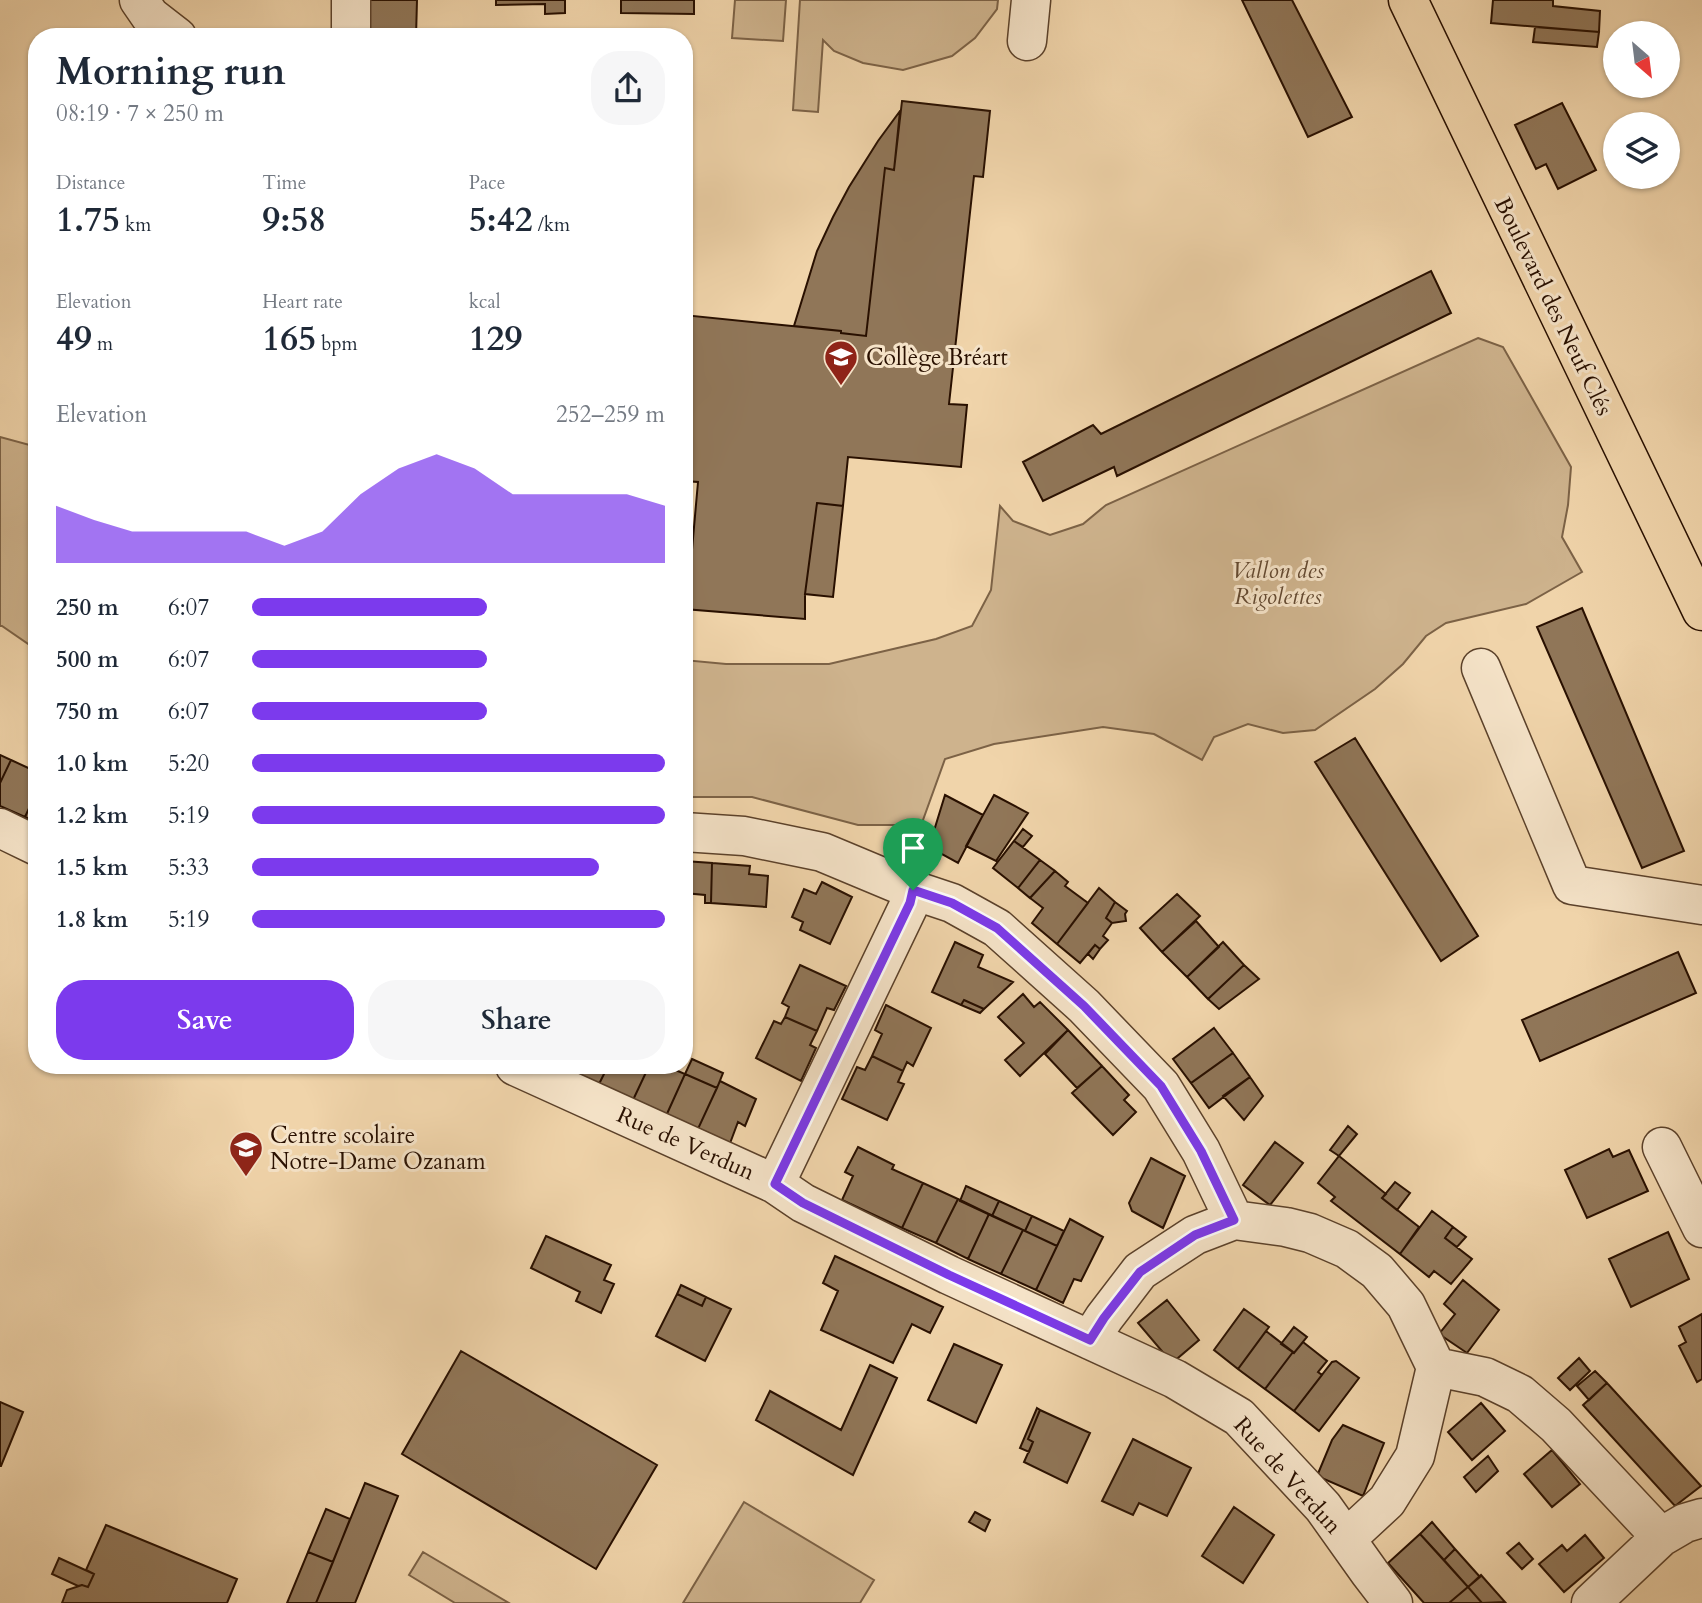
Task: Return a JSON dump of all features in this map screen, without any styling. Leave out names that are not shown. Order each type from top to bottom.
[{"type":"main road","name":"Boulevard des Neuf Clés","points":[[1408,0],[1702,611]]},
{"type":"street","points":[[139,0],[150,16],[165,28]]},
{"type":"street","points":[[351,0],[351,28]]},
{"type":"street","points":[[1027,41],[1031,0]]},
{"type":"street","points":[[1481,668],[1572,886],[1702,905]]},
{"type":"street","points":[[0,828],[28,842]]},
{"type":"street","points":[[693,833],[744,836],[822,852],[913,890],[952,903],[997,928],[1084,1006],[1161,1086],[1201,1151],[1234,1220]]},
{"type":"street","points":[[775,1184],[910,903],[913,890]]},
{"type":"street","name":"Rue de Verdun","points":[[533,1074],[775,1184],[803,1203],[949,1275],[1175,1379],[1239,1417],[1323,1507],[1393,1603]]},
{"type":"street","points":[[1662,1147],[1702,1228]]},
{"type":"street","points":[[1090,1340],[1140,1272],[1195,1235],[1234,1220],[1310,1233],[1347,1249],[1377,1270],[1406,1305],[1436,1367],[1415,1456],[1387,1501],[1346,1539]]},
{"type":"street","points":[[1436,1367],[1485,1377],[1520,1394],[1556,1425],[1661,1537]]},
{"type":"street","points":[[1591,1603],[1661,1537],[1685,1523],[1702,1518]]},
{"type":"green space","points":[[735,0],[786,0],[783,41],[732,38]]},
{"type":"green space","points":[[800,0],[998,0],[997,9],[975,38],[952,56],[903,70],[863,63],[834,51],[823,40],[818,112],[793,110]]},
{"type":"green space","name":"Vallon des Rigolettes","points":[[1478,338],[1503,347],[1571,467],[1562,537],[1582,572],[1526,604],[1446,623],[1426,636],[1403,664],[1375,689],[1315,730],[1283,733],[1248,724],[1214,737],[1202,760],[1154,734],[1103,727],[994,744],[945,759],[919,831],[896,825],[858,825],[752,797],[693,797],[693,661],[726,664],[829,664],[936,639],[972,626],[991,590],[1000,506],[1013,521],[1050,535],[1083,524],[1106,505]]},
{"type":"green space","points":[[0,437],[28,445],[28,644],[0,626]]},
{"type":"green space","points":[[744,1502],[874,1580],[860,1603],[683,1603]]},
{"type":"green space","points":[[423,1552],[509,1603],[455,1603],[409,1575]]},
{"type":"building","points":[[367,0],[417,0],[416,28],[367,28]]},
{"type":"building","points":[[496,0],[565,0],[565,13],[545,14],[545,4],[496,5]]},
{"type":"building","points":[[621,0],[694,0],[694,14],[621,13]]},
{"type":"building","points":[[1242,0],[1292,0],[1352,117],[1308,137]]},
{"type":"building","points":[[1493,0],[1553,0],[1553,6],[1600,11],[1599,32],[1491,23]]},
{"type":"building","points":[[1535,27],[1599,32],[1597,47],[1533,42]]},
{"type":"building","points":[[902,101],[990,111],[983,177],[974,176],[949,404],[967,405],[961,467],[848,457],[843,506],[817,503],[805,594],[805,619],[693,610],[693,538],[698,482],[693,482],[693,316],[866,336],[885,168],[894,170]]},
{"type":"building","points":[[1562,103],[1596,170],[1558,189],[1546,164],[1536,169],[1515,125]]},
{"type":"building","points":[[900,111],[894,170],[885,168],[866,336],[794,326],[817,251],[833,217],[878,141]]},
{"type":"building","points":[[1431,271],[1451,313],[1117,476],[1114,467],[1043,501],[1023,462],[1093,425],[1101,434]]},
{"type":"building","points":[[817,503],[843,506],[833,597],[805,594]]},
{"type":"building","points":[[1582,608],[1684,851],[1642,868],[1537,627]]},
{"type":"building","points":[[1355,738],[1478,936],[1441,961],[1315,762]]},
{"type":"building","points":[[0,755],[11,760],[0,783]]},
{"type":"building","points":[[11,760],[28,768],[28,810],[25,817],[0,806],[0,783]]},
{"type":"building","points":[[945,795],[983,815],[958,863],[929,847]]},
{"type":"building","points":[[994,795],[1028,813],[996,861],[966,846]]},
{"type":"building","points":[[1023,829],[1032,836],[1023,847],[1014,841]]},
{"type":"building","points":[[1014,841],[1040,860],[1018,888],[993,868]]},
{"type":"building","points":[[1040,860],[1055,871],[1030,898],[1018,888]]},
{"type":"building","points":[[693,862],[712,863],[711,903],[705,903],[705,895],[693,894]]},
{"type":"building","points":[[712,863],[750,866],[749,874],[768,876],[766,907],[711,903]]},
{"type":"building","points":[[1055,871],[1068,882],[1065,886],[1088,903],[1057,944],[1032,923],[1043,908],[1030,898]]},
{"type":"building","points":[[822,882],[852,897],[830,944],[800,930],[803,922],[792,917],[804,889],[816,894]]},
{"type":"building","points":[[1099,888],[1115,902],[1106,918],[1112,923],[1103,936],[1108,940],[1100,949],[1095,945],[1080,963],[1057,944]]},
{"type":"building","points":[[1177,894],[1200,916],[1162,952],[1140,928]]},
{"type":"building","points":[[1115,902],[1127,911],[1126,921],[1112,923],[1106,918]]},
{"type":"building","points":[[1196,921],[1219,947],[1187,977],[1162,952]]},
{"type":"building","points":[[955,942],[983,955],[978,967],[1013,982],[984,1009],[964,1000],[961,1005],[932,992]]},
{"type":"building","points":[[1223,942],[1244,965],[1208,999],[1187,977]]},
{"type":"building","points":[[1095,945],[1100,949],[1093,959],[1088,954]]},
{"type":"building","points":[[1678,952],[1696,993],[1540,1061],[1522,1020]]},
{"type":"building","points":[[800,965],[846,986],[834,1010],[827,1008],[817,1031],[785,1017],[789,1007],[782,1003]]},
{"type":"building","points":[[1244,965],[1259,979],[1219,1009],[1208,999]]},
{"type":"building","points":[[1023,994],[1034,1007],[1040,1002],[1068,1030],[1020,1076],[1005,1060],[1024,1043],[998,1017]]},
{"type":"building","points":[[964,1000],[984,1009],[980,1013],[961,1005]]},
{"type":"building","points":[[886,1005],[931,1028],[913,1066],[907,1062],[903,1071],[872,1056],[882,1034],[875,1030]]},
{"type":"building","points":[[785,1017],[817,1031],[810,1045],[816,1048],[801,1081],[756,1058],[774,1021],[781,1024]]},
{"type":"building","points":[[1214,1028],[1233,1053],[1191,1083],[1173,1059]]},
{"type":"building","points":[[1068,1030],[1102,1066],[1077,1088],[1045,1054]]},
{"type":"building","points":[[1233,1053],[1250,1077],[1209,1108],[1191,1083]]},
{"type":"building","points":[[872,1056],[903,1071],[898,1082],[904,1084],[887,1120],[842,1099],[857,1067],[865,1070]]},
{"type":"building","points":[[693,1059],[723,1073],[717,1088],[685,1074],[693,1074]]},
{"type":"building","points":[[1102,1066],[1129,1095],[1124,1100],[1136,1112],[1113,1135],[1072,1093]]},
{"type":"building","points":[[577,1074],[604,1074],[599,1084]]},
{"type":"building","points":[[604,1074],[645,1074],[633,1100],[599,1084]]},
{"type":"building","points":[[645,1074],[685,1074],[666,1116],[633,1100]]},
{"type":"building","points":[[685,1074],[717,1088],[697,1131],[666,1116]]},
{"type":"building","points":[[1250,1077],[1263,1096],[1244,1120],[1223,1096]]},
{"type":"building","points":[[720,1081],[756,1099],[745,1126],[738,1122],[729,1146],[697,1131]]},
{"type":"building","points":[[1348,1126],[1357,1134],[1339,1156],[1330,1150]]},
{"type":"building","points":[[1275,1142],[1303,1163],[1270,1205],[1243,1185]]},
{"type":"building","points":[[858,1147],[894,1165],[892,1169],[923,1183],[902,1228],[842,1200],[853,1176],[845,1172]]},
{"type":"building","points":[[1609,1149],[1613,1157],[1629,1150],[1648,1191],[1587,1218],[1565,1170]]},
{"type":"building","points":[[1339,1156],[1386,1194],[1382,1198],[1419,1227],[1400,1254],[1331,1201],[1335,1197],[1318,1183]]},
{"type":"building","points":[[1151,1158],[1185,1176],[1163,1228],[1132,1211],[1129,1203]]},
{"type":"building","points":[[1395,1182],[1410,1193],[1397,1210],[1382,1198]]},
{"type":"building","points":[[923,1183],[958,1199],[936,1243],[902,1228]]},
{"type":"building","points":[[966,1186],[999,1201],[992,1216],[960,1201]]},
{"type":"building","points":[[958,1199],[989,1214],[968,1259],[936,1243]]},
{"type":"building","points":[[999,1201],[1032,1216],[1025,1231],[992,1216]]},
{"type":"building","points":[[1432,1211],[1453,1227],[1445,1238],[1472,1259],[1451,1284],[1434,1271],[1429,1277],[1400,1254]]},
{"type":"building","points":[[989,1214],[1023,1230],[1001,1274],[968,1259]]},
{"type":"building","points":[[1032,1216],[1064,1231],[1057,1246],[1025,1231]]},
{"type":"building","points":[[1070,1219],[1103,1237],[1081,1281],[1074,1279],[1063,1303],[1036,1290]]},
{"type":"building","points":[[1453,1227],[1466,1237],[1457,1247],[1445,1238]]},
{"type":"building","points":[[1023,1230],[1057,1246],[1036,1290],[1001,1274]]},
{"type":"building","points":[[1668,1232],[1689,1279],[1631,1307],[1609,1259]]},
{"type":"building","points":[[546,1236],[611,1265],[604,1280],[614,1284],[601,1313],[576,1301],[580,1292],[531,1268]]},
{"type":"building","points":[[835,1256],[943,1307],[930,1333],[912,1324],[893,1363],[821,1330],[838,1291],[823,1283]]},
{"type":"building","points":[[1463,1280],[1499,1310],[1467,1353],[1439,1334],[1455,1314],[1444,1304]]},
{"type":"building","points":[[681,1285],[706,1297],[702,1306],[677,1294]]},
{"type":"building","points":[[677,1294],[702,1306],[706,1297],[731,1309],[705,1361],[656,1336]]},
{"type":"building","points":[[1167,1300],[1199,1340],[1172,1363],[1138,1323]]},
{"type":"building","points":[[1244,1309],[1269,1327],[1238,1369],[1214,1350]]},
{"type":"building","points":[[1702,1314],[1702,1379],[1697,1382],[1679,1346],[1686,1342],[1679,1327]]},
{"type":"building","points":[[1294,1327],[1307,1337],[1294,1353],[1281,1344]]},
{"type":"building","points":[[1266,1331],[1293,1352],[1265,1389],[1238,1369]]},
{"type":"building","points":[[1303,1342],[1327,1361],[1318,1372],[1322,1375],[1294,1411],[1265,1389]]},
{"type":"building","points":[[954,1344],[1002,1365],[976,1423],[928,1400]]},
{"type":"building","points":[[461,1351],[657,1465],[596,1569],[402,1454]]},
{"type":"building","points":[[1579,1358],[1590,1371],[1570,1390],[1558,1378]]},
{"type":"building","points":[[1336,1361],[1359,1378],[1319,1431],[1294,1411],[1332,1362]]},
{"type":"building","points":[[870,1365],[897,1378],[853,1475],[756,1420],[770,1391],[841,1430]]},
{"type":"building","points":[[1595,1371],[1607,1383],[1589,1400],[1577,1386]]},
{"type":"building","points":[[1607,1383],[1701,1486],[1675,1506],[1583,1405]]},
{"type":"building","points":[[0,1402],[23,1412],[1,1466],[0,1466]]},
{"type":"building","points":[[1481,1403],[1505,1431],[1472,1460],[1448,1432]]},
{"type":"building","points":[[1037,1408],[1040,1410],[1028,1439],[1033,1442],[1029,1452],[1020,1448]]},
{"type":"building","points":[[1040,1410],[1090,1433],[1067,1483],[1024,1462],[1033,1442],[1028,1439]]},
{"type":"building","points":[[1343,1425],[1384,1443],[1363,1496],[1317,1476],[1332,1440]]},
{"type":"building","points":[[1133,1439],[1191,1468],[1167,1516],[1139,1503],[1133,1515],[1102,1501]]},
{"type":"building","points":[[1552,1450],[1580,1484],[1552,1507],[1524,1474]]},
{"type":"building","points":[[1488,1456],[1498,1471],[1476,1492],[1464,1477]]},
{"type":"building","points":[[365,1483],[398,1496],[355,1603],[316,1603]]},
{"type":"building","points":[[1234,1507],[1274,1535],[1243,1583],[1202,1556]]},
{"type":"building","points":[[326,1509],[350,1519],[333,1562],[308,1552]]},
{"type":"building","points":[[975,1512],[990,1520],[985,1531],[969,1522]]},
{"type":"building","points":[[1432,1522],[1455,1549],[1444,1560],[1420,1534]]},
{"type":"building","points":[[106,1525],[237,1579],[227,1603],[62,1603],[67,1590],[82,1585],[88,1587],[94,1574],[86,1570]]},
{"type":"building","points":[[1420,1534],[1468,1587],[1449,1603],[1424,1603],[1388,1563]]},
{"type":"building","points":[[1585,1535],[1604,1558],[1564,1592],[1539,1564],[1562,1545],[1567,1551]]},
{"type":"building","points":[[1519,1543],[1533,1559],[1522,1569],[1507,1553]]},
{"type":"building","points":[[1455,1549],[1480,1577],[1468,1587],[1444,1560]]},
{"type":"building","points":[[308,1552],[333,1562],[329,1572],[316,1603],[287,1603]]},
{"type":"building","points":[[59,1558],[94,1574],[88,1587],[78,1586],[52,1574]]},
{"type":"building","points":[[1481,1575],[1505,1602],[1482,1603],[1468,1587]]},
{"type":"building","points":[[1468,1587],[1482,1603],[1449,1603]]},
{"type":"place","name":"Collège Bréart","points":[[841,387]]},
{"type":"place","name":"Centre scolaire Notre-Dame Ozanam","points":[[246,1178]]},
{"type":"route","points":[[913,890],[952,903],[997,928],[1084,1006],[1161,1086],[1201,1151],[1234,1220],[1195,1235],[1140,1272],[1090,1340],[803,1203],[775,1184],[910,903],[913,890]]}]
